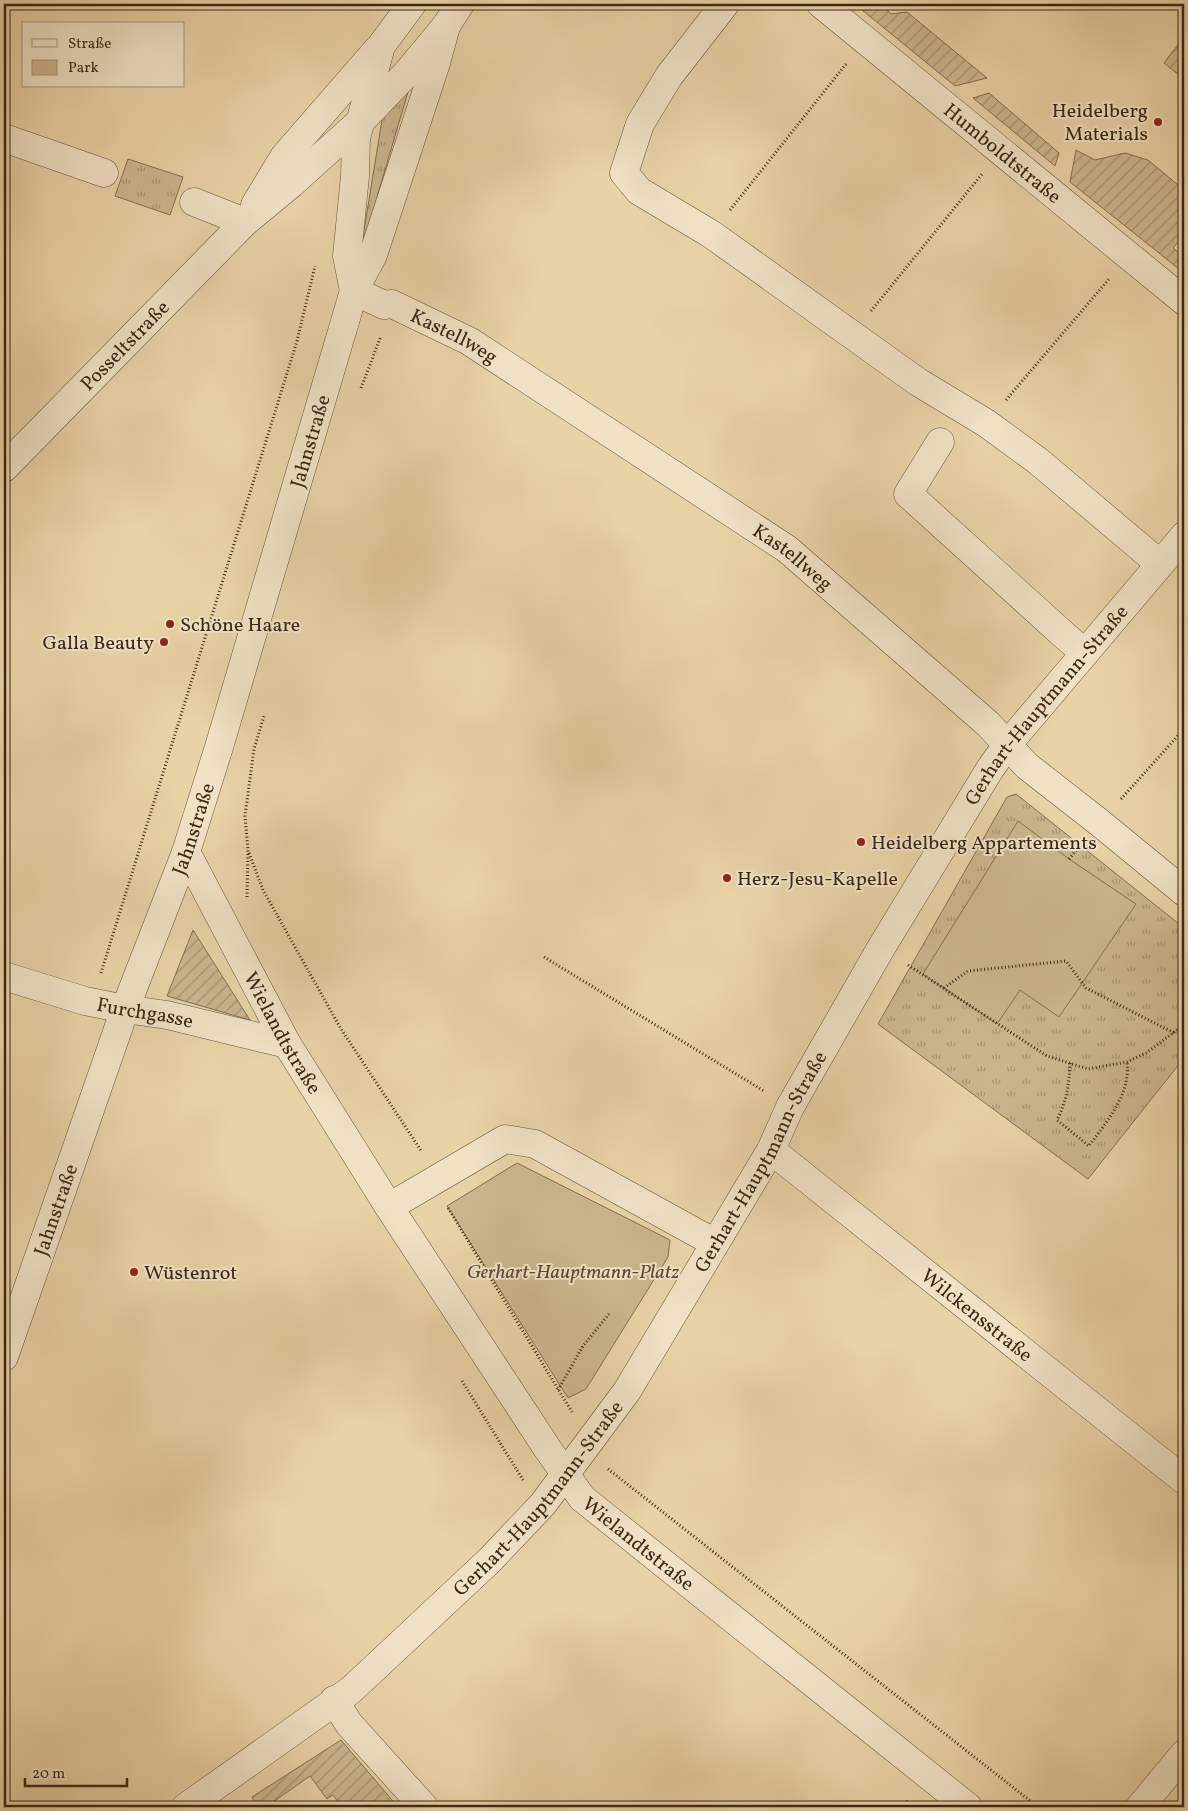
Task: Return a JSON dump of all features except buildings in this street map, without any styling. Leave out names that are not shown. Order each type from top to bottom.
[{"type":"street","name":"Jahnstraße","points":[[354,291],[347,256],[355,176],[356,138],[381,46],[412,4]]},
{"type":"street","name":"Jahnstraße","points":[[361,121],[406,74],[446,26],[460,4]]},
{"type":"street","points":[[725,4],[668,76],[640,124],[624,172],[639,191],[711,234],[918,382],[986,423],[1038,461],[1160,564]]},
{"type":"street","name":"Humboldtstraße","points":[[821,4],[1184,301]]},
{"type":"street","name":"Jahnstraße","points":[[4,1357],[125,1009],[186,852],[222,738],[354,291],[373,255],[436,63],[446,26]]},
{"type":"street","name":"Posseltstraße","points":[[245,222],[284,157],[381,46]]},
{"type":"street","name":"Posseltstraße","points":[[4,468],[245,222],[291,184],[361,121]]},
{"type":"street","points":[[4,138],[104,173]]},
{"type":"street","points":[[194,202],[245,222]]},
{"type":"street","name":"Kastellweg","points":[[354,291],[384,305],[392,304],[469,341],[787,549],[988,724],[1027,766],[1184,892]]},
{"type":"street","points":[[940,442],[908,494],[1085,653]]},
{"type":"street","name":"Gerhart-Hauptmann-Straße","points":[[186,1807],[334,1700],[351,1690],[490,1560],[543,1504],[628,1391],[771,1150],[790,1107],[881,948],[990,769],[1007,745],[1184,536]]},
{"type":"street","name":"Wielandtstraße","points":[[186,852],[287,1044],[389,1207],[582,1498],[968,1807]]},
{"type":"street","name":"Furchgasse","points":[[4,976],[85,1001],[167,1015],[287,1044]]},
{"type":"street","points":[[389,1207],[505,1139],[535,1144],[715,1243]]},
{"type":"street","name":"Wilckensstraße","points":[[771,1150],[1184,1480]]},
{"type":"street","points":[[334,1700],[349,1724],[424,1807]]},
{"type":"street","points":[[1140,1807],[1184,1754]]},
{"type":"path","points":[[711,234],[866,40]]},
{"type":"path","points":[[852,335],[1001,150]]},
{"type":"path","points":[[986,423],[1130,255]]},
{"type":"path","points":[[99,978],[297,341],[317,257]]},
{"type":"path","points":[[1100,823],[1184,730]]},
{"type":"path","points":[[247,898],[248,850],[245,816],[250,773]]},
{"type":"path","points":[[248,850],[262,890],[341,1029],[426,1159]]},
{"type":"path","points":[[881,948],[1047,1056],[1088,1069],[1126,1062],[1146,1053],[1184,1025]]},
{"type":"path","points":[[544,957],[790,1107]]},
{"type":"path","points":[[944,988],[968,971],[1066,961],[1086,988],[1174,1033]]},
{"type":"path","points":[[1070,1063],[1069,1088],[1057,1120],[1090,1146],[1120,1102],[1128,1075],[1126,1062]]},
{"type":"path","points":[[444,1201],[576,1417]]},
{"type":"path","points":[[558,1390],[584,1346],[609,1314]]},
{"type":"path","points":[[458,1375],[525,1484]]},
{"type":"path","points":[[604,1466],[1038,1807]]},
{"type":"green space","points":[[881,4],[891,14],[907,12],[987,78],[955,86],[856,5]]},
{"type":"green space","points":[[1184,37],[1184,79],[1164,63]]},
{"type":"green space","points":[[410,85],[360,255],[383,114]]},
{"type":"green space","points":[[989,93],[1059,153],[1055,166],[973,98]]},
{"type":"green space","points":[[1076,150],[1095,160],[1125,153],[1148,160],[1184,190],[1184,235],[1173,248],[1184,257],[1184,273],[1070,182]]},
{"type":"green space","points":[[128,159],[183,177],[170,215],[115,196]]},
{"type":"green space","points":[[1016,794],[1184,928],[1184,1058],[1088,1179],[878,1024],[1007,797]]},
{"type":"green space","points":[[1018,821],[1069,859],[1136,904],[1059,1017],[1020,990],[997,1024],[923,974]]},
{"type":"green space","points":[[193,930],[250,1020],[167,996]]},
{"type":"green space","name":"Gerhart-Hauptmann-Platz","points":[[517,1163],[670,1240],[668,1257],[586,1389],[568,1398],[447,1206]]},
{"type":"green space","points":[[341,1740],[398,1807],[342,1807],[333,1795],[327,1799],[310,1776],[266,1807],[257,1807],[252,1797]]},
{"type":"place","name":"Heidelberg Materials","points":[[1158,122]]},
{"type":"place","name":"Schöne Haare","points":[[170,624]]},
{"type":"place","name":"Galla Beauty","points":[[164,642]]},
{"type":"place","name":"Heidelberg Appartements","points":[[861,842]]},
{"type":"place","name":"Herz-Jesu-Kapelle","points":[[727,878]]},
{"type":"place","name":"Wüstenrot","points":[[134,1272]]}]
